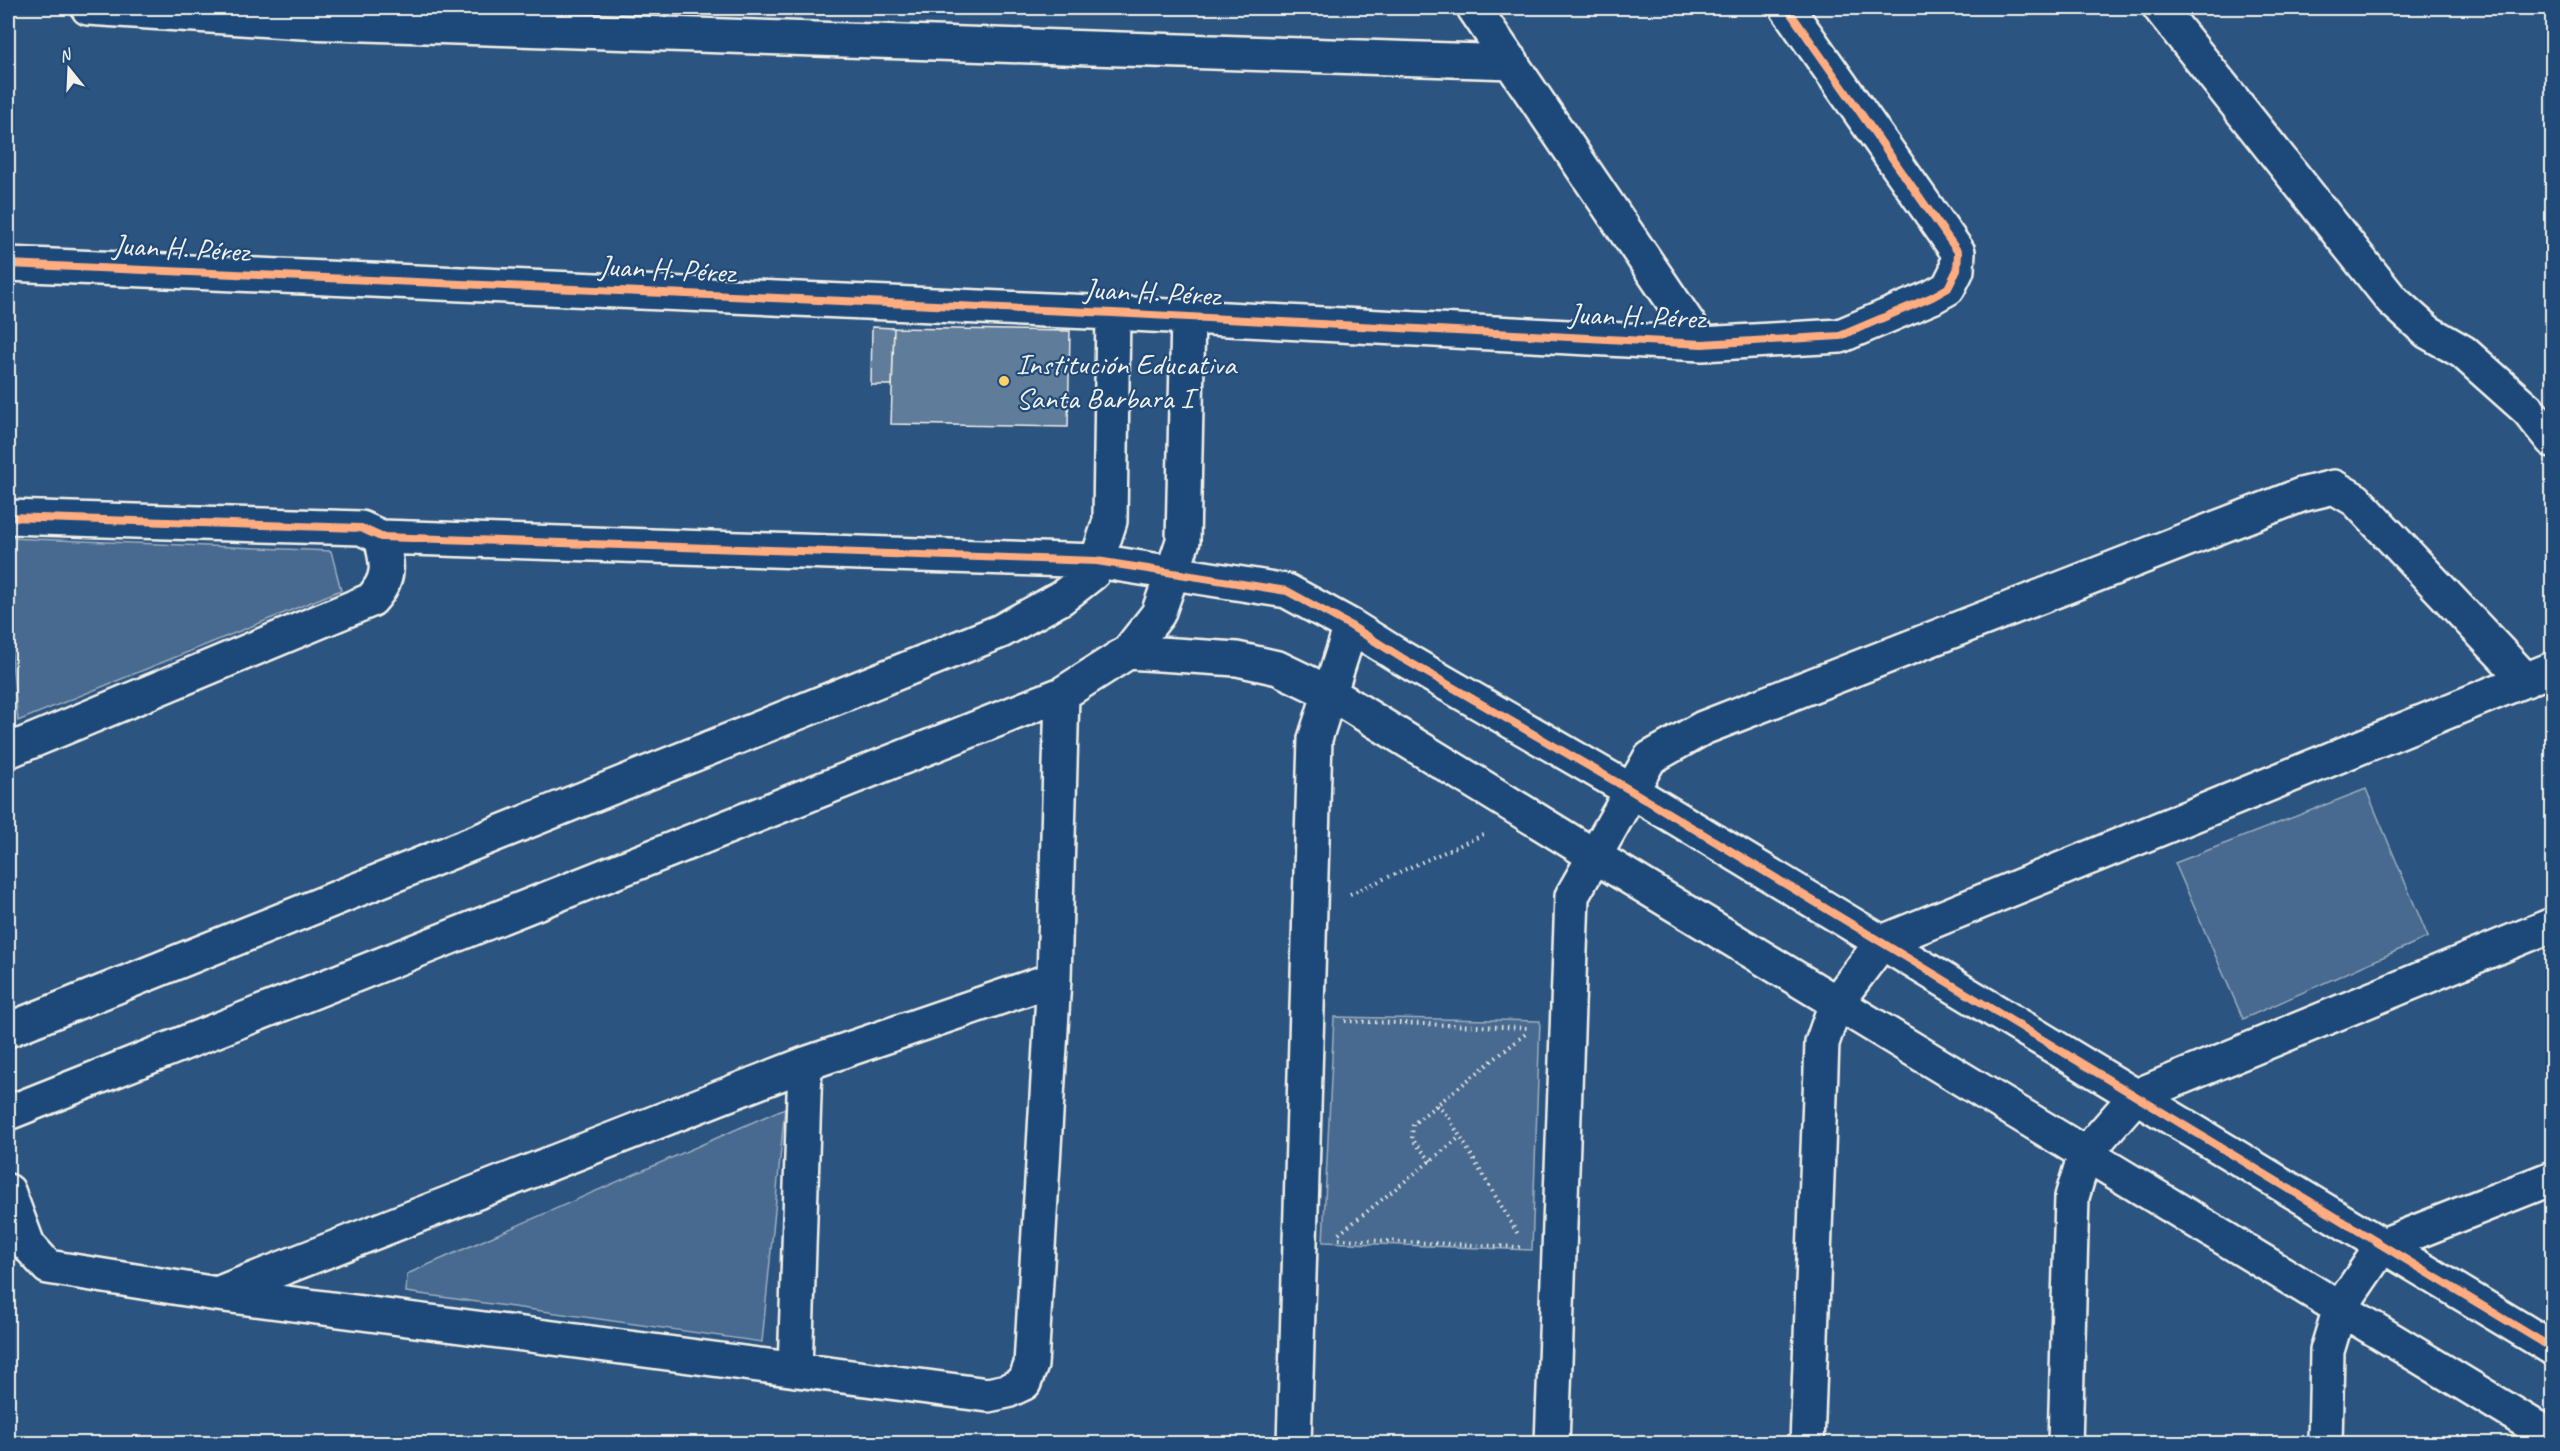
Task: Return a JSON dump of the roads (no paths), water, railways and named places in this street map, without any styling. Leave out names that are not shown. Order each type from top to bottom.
[{"type":"street","points":[[88,8],[303,22],[1512,63]]},
{"type":"street","points":[[1473,8],[1702,344]]},
{"type":"street","name":"Juan H. Pérez","points":[[8,264],[1113,313],[1702,344],[1840,336],[1948,288],[1957,270],[1958,252],[1787,8]]},
{"type":"street","points":[[2160,8],[2392,300],[2428,332],[2463,352],[2529,410],[2553,440]]},
{"type":"street","points":[[8,1030],[1001,631],[1061,598],[1093,573],[1110,521],[1113,313]]},
{"type":"street","points":[[8,1113],[1062,694],[1128,652],[1158,614],[1183,541],[1188,317]]},
{"type":"street","points":[[1552,1443],[1572,896],[1593,855],[1650,758],[1703,728],[2301,495],[2334,487],[2356,500],[2539,674],[1882,942],[1836,1003],[1822,1043],[1807,1443]]},
{"type":"street","points":[[8,517],[361,528],[381,537],[1097,561],[1287,591],[1352,626],[1402,658],[1630,790],[2553,1348]]},
{"type":"street","points":[[8,751],[371,600],[383,586],[387,562],[381,537]]},
{"type":"street","points":[[1294,1443],[1315,739],[1352,626]]},
{"type":"street","points":[[1128,652],[1237,659],[1278,668],[1330,693],[1836,1003],[2553,1437]]},
{"type":"street","points":[[8,1191],[28,1245],[48,1267],[217,1294],[988,1395],[1007,1391],[1024,1383],[1030,1365],[1054,979],[1062,694]]},
{"type":"street","points":[[2065,1443],[2072,1197],[2085,1154],[2136,1096],[2553,926]]},
{"type":"street","points":[[217,1294],[805,1064],[1054,979]]},
{"type":"street","points":[[795,1370],[805,1064]]},
{"type":"street","points":[[2325,1443],[2327,1351],[2340,1308],[2383,1245],[2553,1178]]},
{"type":"place","name":"Institución Educativa Santa Barbara I","points":[[1004,381]]}]
